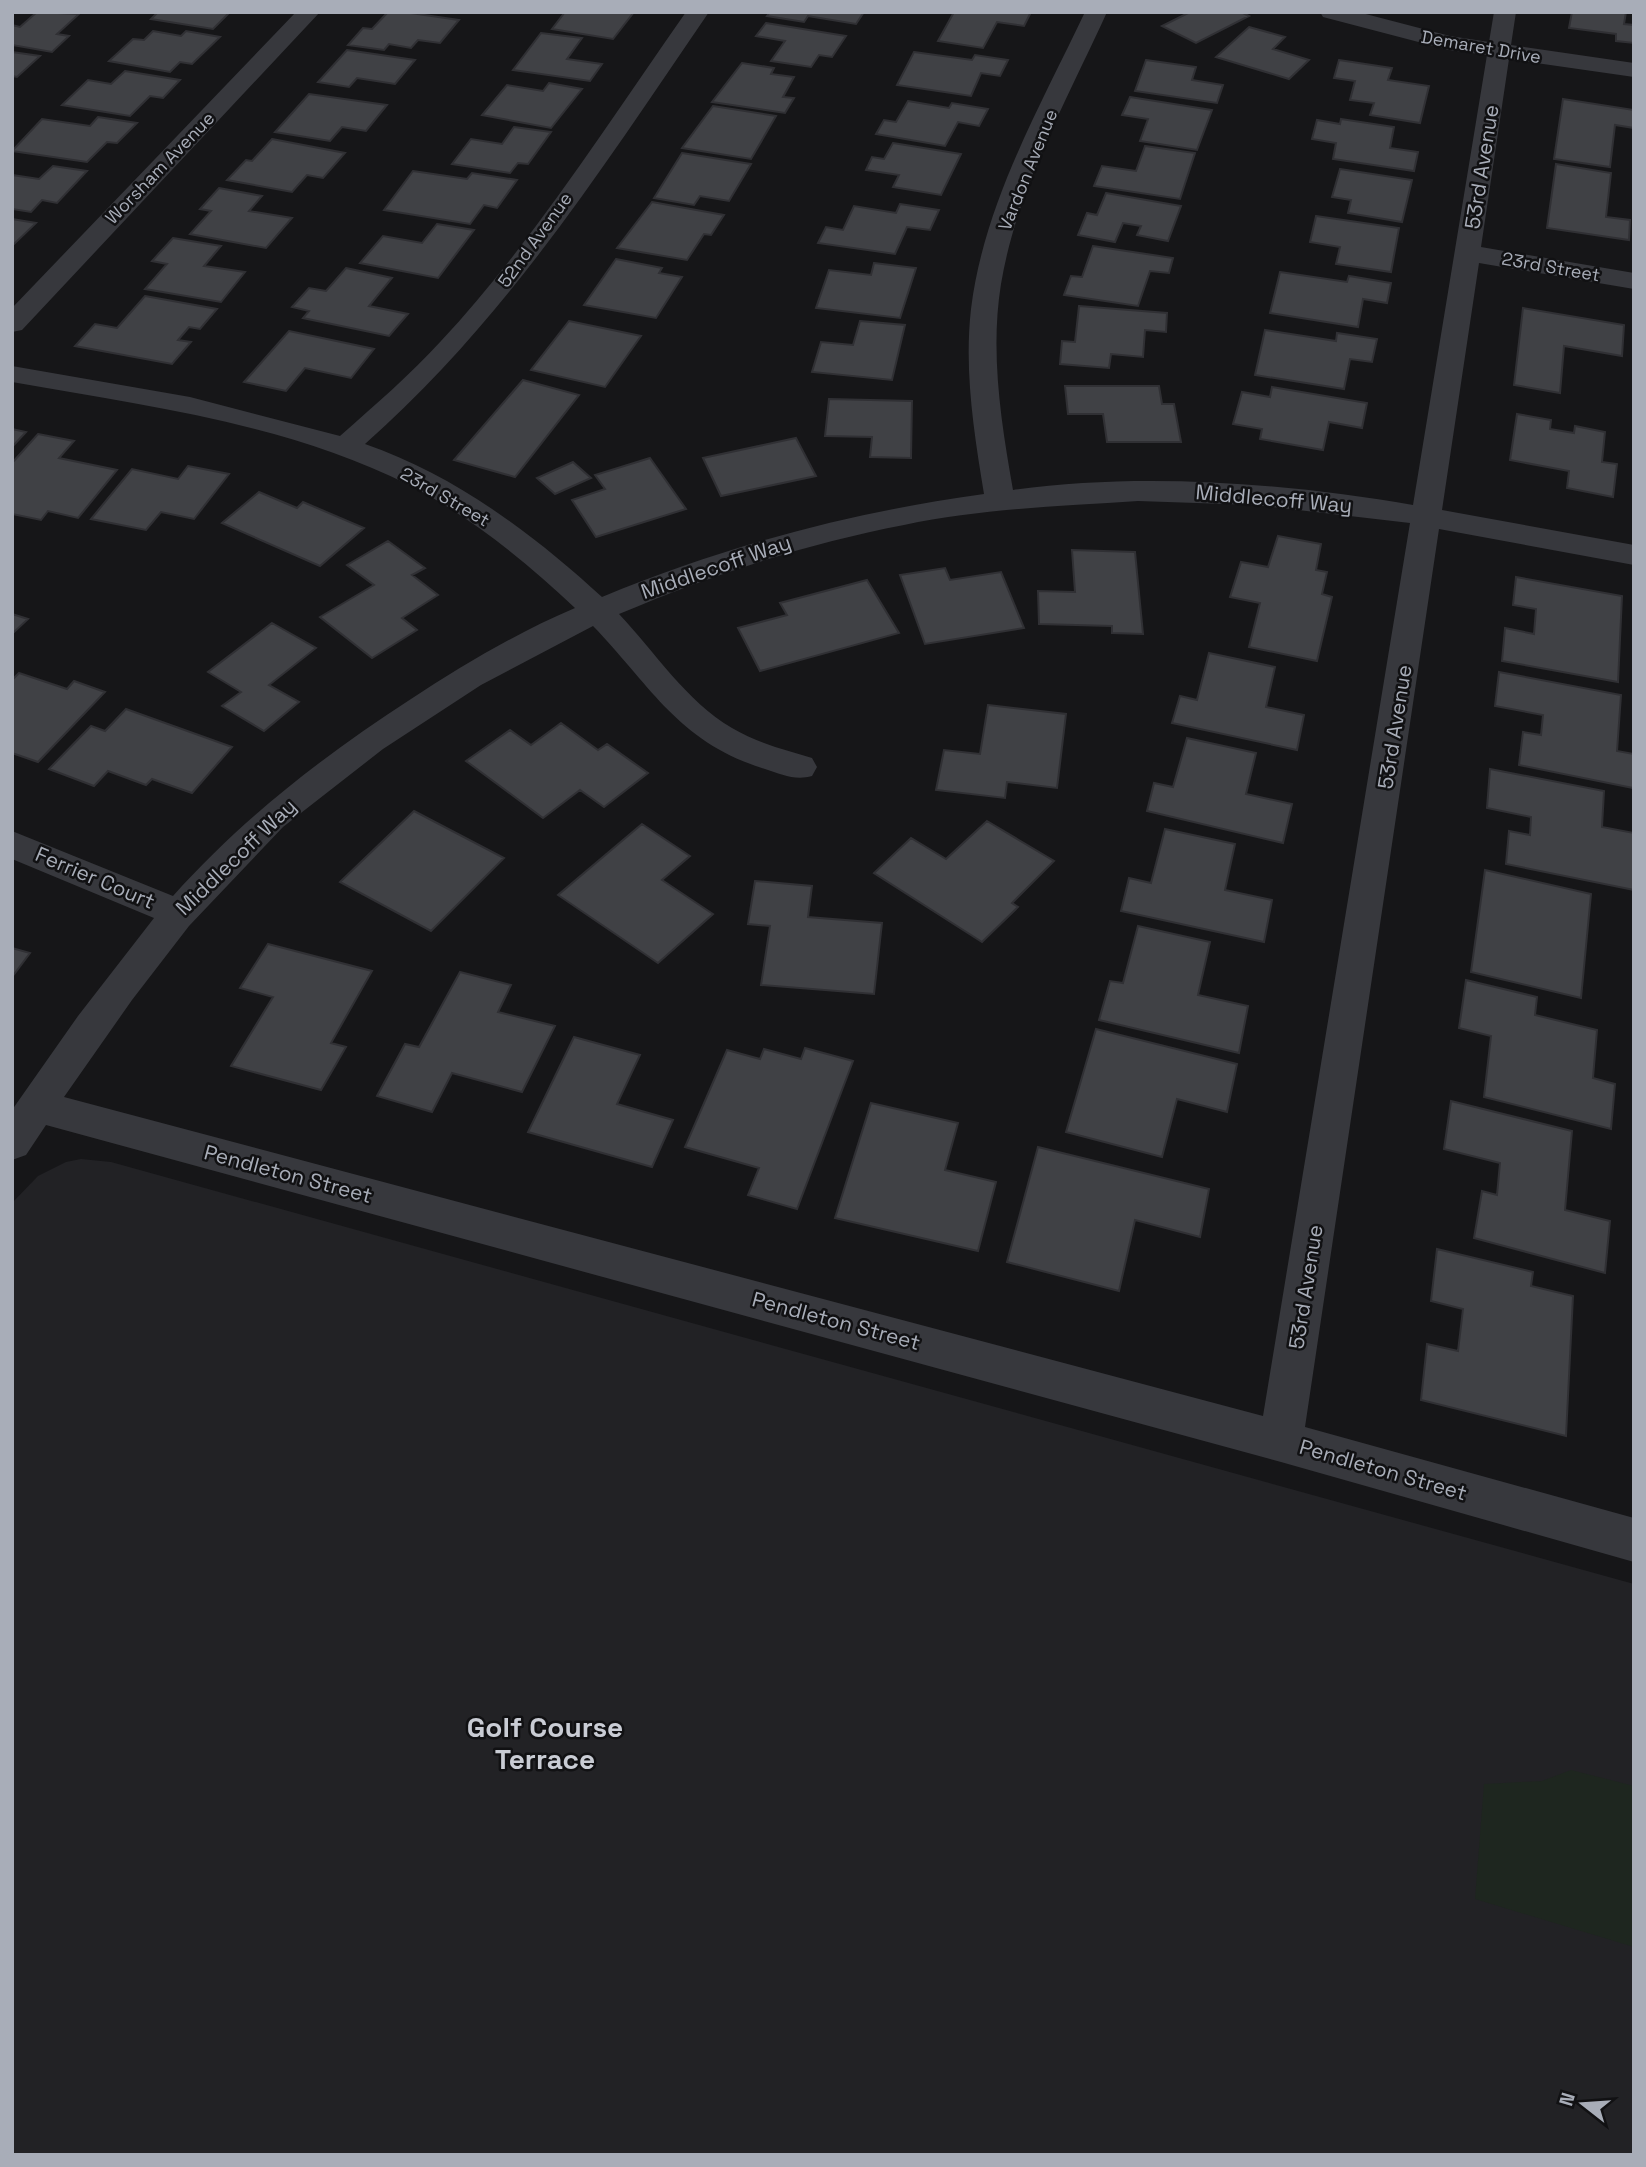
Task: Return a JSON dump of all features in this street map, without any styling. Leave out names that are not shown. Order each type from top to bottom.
[{"type":"street","name":"Worsham Avenue","points":[[12,324],[309,12]]},
{"type":"street","name":"52nd Avenue","points":[[346,446],[401,397],[464,333],[511,276],[698,12]]},
{"type":"street","name":"Vardon Avenue","points":[[1000,500],[986,424],[982,351],[988,284],[1004,222],[1017,187],[1096,12]]},
{"type":"street","name":"Demaret Drive","points":[[1331,12],[1396,31],[1499,52],[1634,70]]},
{"type":"street","name":"53rd Avenue","points":[[1282,1441],[1505,12]]},
{"type":"street","name":"23rd Street","points":[[1469,253],[1634,281]]},
{"type":"street","name":"23rd Street","points":[[12,374],[250,418],[346,446],[414,476],[471,509],[523,547],[596,610],[708,729],[735,745],[800,767]]},
{"type":"street","name":"Middlecoff Way","points":[[12,1143],[110,999],[177,913],[280,810],[418,708],[507,654],[596,610],[660,583],[755,550],[863,523],[1000,500],[1138,492],[1252,494],[1337,502],[1634,555]]},
{"type":"street","name":"Ferrier Court","points":[[12,844],[177,913]]},
{"type":"street","name":"Pendleton Street","points":[[37,1106],[1282,1441],[1634,1540]]},
{"type":"shaded area","points":[[81,1159],[111,1162],[1634,1584],[1634,2155],[12,2155],[12,1203],[38,1176],[66,1162]]},
{"type":"shaded area","points":[[1571,1770],[1634,1786],[1634,1947],[1475,1899],[1484,1784],[1542,1781]]},
{"type":"building","points":[[37,12],[79,14],[57,34],[69,36],[52,52],[12,45],[12,25],[20,27]]},
{"type":"building","points":[[158,12],[230,12],[213,29],[151,19]]},
{"type":"building","points":[[388,12],[459,20],[440,43],[418,40],[411,48],[389,44],[384,50],[348,45],[363,28],[372,29]]},
{"type":"building","points":[[565,12],[634,12],[613,39],[552,29]]},
{"type":"building","points":[[770,12],[864,12],[856,24],[808,16],[804,22],[767,16]]},
{"type":"building","points":[[954,12],[1031,12],[1024,26],[997,22],[983,48],[938,41]]},
{"type":"building","points":[[1190,12],[1241,12],[1249,16],[1196,43],[1162,26]]},
{"type":"building","points":[[1572,12],[1626,12],[1624,24],[1634,25],[1634,43],[1616,41],[1616,34],[1569,28]]},
{"type":"building","points":[[766,23],[846,36],[832,57],[819,55],[811,67],[771,61],[785,41],[756,36]]},
{"type":"building","points":[[1249,27],[1285,37],[1273,49],[1309,60],[1289,79],[1216,57]]},
{"type":"building","points":[[153,31],[181,36],[186,31],[220,37],[192,64],[180,62],[170,72],[109,61],[133,39],[144,40]]},
{"type":"building","points":[[541,33],[582,38],[567,59],[602,64],[590,81],[513,70]]},
{"type":"building","points":[[347,50],[415,60],[395,84],[357,78],[349,87],[318,82]]},
{"type":"building","points":[[12,52],[40,56],[17,77],[12,76]]},
{"type":"building","points":[[914,52],[972,60],[975,55],[1008,60],[1000,76],[981,73],[971,96],[897,85]]},
{"type":"building","points":[[1146,60],[1196,67],[1192,80],[1223,85],[1217,103],[1135,91]]},
{"type":"building","points":[[1339,60],[1392,68],[1388,80],[1429,86],[1420,123],[1370,115],[1374,103],[1350,100],[1355,81],[1334,78]]},
{"type":"building","points":[[742,63],[774,68],[771,74],[794,77],[783,97],[794,98],[785,113],[712,102]]},
{"type":"building","points":[[125,71],[180,80],[163,98],[150,96],[130,116],[62,105],[88,80],[111,84]]},
{"type":"building","points":[[549,83],[582,89],[551,128],[482,115],[507,85],[543,91]]},
{"type":"building","points":[[309,94],[387,105],[366,131],[342,127],[330,141],[275,132]]},
{"type":"building","points":[[1130,97],[1212,110],[1197,150],[1140,141],[1148,119],[1122,115]]},
{"type":"building","points":[[1563,99],[1634,110],[1634,128],[1615,125],[1610,167],[1554,159]]},
{"type":"building","points":[[908,101],[949,108],[952,103],[988,109],[979,126],[958,122],[945,146],[876,134],[884,120],[896,122]]},
{"type":"building","points":[[713,106],[776,116],[751,159],[682,148]]},
{"type":"building","points":[[98,117],[137,123],[117,143],[107,142],[87,162],[12,151],[42,119],[90,126]]},
{"type":"building","points":[[1341,119],[1394,127],[1390,148],[1418,152],[1414,171],[1333,159],[1336,143],[1312,139],[1317,120],[1340,124]]},
{"type":"building","points":[[514,127],[551,132],[528,164],[518,163],[510,173],[452,164],[471,139],[502,144]]},
{"type":"building","points":[[272,139],[345,153],[323,178],[307,175],[292,192],[227,180],[246,160],[252,161]]},
{"type":"building","points":[[893,143],[961,154],[941,195],[893,187],[899,175],[866,170],[872,157],[884,159]]},
{"type":"building","points":[[1145,146],[1195,153],[1180,199],[1094,186],[1102,166],[1136,171]]},
{"type":"building","points":[[682,153],[751,164],[729,201],[700,196],[694,205],[654,198]]},
{"type":"building","points":[[1556,164],[1611,173],[1606,217],[1630,220],[1629,240],[1547,228]]},
{"type":"building","points":[[53,166],[87,171],[57,203],[42,200],[31,212],[12,209],[12,175],[39,179]]},
{"type":"building","points":[[1340,169],[1412,180],[1402,222],[1348,213],[1351,200],[1332,197]]},
{"type":"building","points":[[413,171],[467,179],[472,173],[517,180],[497,208],[484,205],[470,224],[384,210]]},
{"type":"building","points":[[219,188],[262,196],[249,211],[292,218],[266,248],[190,234],[211,211],[200,209]]},
{"type":"building","points":[[1106,193],[1181,206],[1168,241],[1137,235],[1141,226],[1123,223],[1115,242],[1078,235],[1087,213],[1097,215]]},
{"type":"building","points":[[652,202],[724,215],[711,235],[704,234],[687,260],[617,248]]},
{"type":"building","points":[[900,204],[939,210],[930,230],[907,227],[895,254],[818,243],[826,227],[843,230],[854,206],[896,213]]},
{"type":"building","points":[[1316,216],[1399,228],[1391,272],[1336,264],[1340,247],[1310,242]]},
{"type":"building","points":[[12,219],[36,223],[12,246]]},
{"type":"building","points":[[437,224],[474,230],[438,278],[360,263],[383,236],[422,243]]},
{"type":"building","points":[[173,238],[221,246],[204,266],[245,272],[221,302],[145,289],[167,264],[152,261]]},
{"type":"building","points":[[1093,246],[1173,258],[1169,273],[1150,271],[1138,306],[1064,295],[1071,276],[1082,277]]},
{"type":"building","points":[[616,259],[662,268],[659,273],[682,277],[656,318],[584,305]]},
{"type":"building","points":[[874,263],[916,268],[900,318],[816,308],[829,270],[871,275]]},
{"type":"building","points":[[346,268],[392,278],[369,306],[408,314],[389,336],[303,318],[309,311],[292,307],[309,288],[326,291]]},
{"type":"building","points":[[1280,272],[1347,282],[1349,276],[1391,283],[1387,303],[1363,299],[1358,327],[1270,313]]},
{"type":"building","points":[[145,296],[217,309],[200,329],[189,327],[178,340],[191,342],[172,364],[75,346],[95,324],[117,328]]},
{"type":"building","points":[[1079,306],[1167,313],[1166,332],[1145,330],[1143,357],[1111,354],[1109,368],[1060,364],[1062,341],[1075,342]]},
{"type":"building","points":[[1523,308],[1624,325],[1622,356],[1564,346],[1560,393],[1514,385]]},
{"type":"building","points":[[569,321],[641,336],[605,387],[531,370]]},
{"type":"building","points":[[860,321],[905,325],[892,380],[812,372],[821,342],[853,345]]},
{"type":"building","points":[[1265,330],[1336,341],[1337,333],[1377,339],[1372,362],[1350,359],[1344,389],[1255,375]]},
{"type":"building","points":[[289,331],[374,349],[351,378],[305,368],[286,391],[244,382]]},
{"type":"building","points":[[523,380],[579,395],[515,477],[454,460]]},
{"type":"building","points":[[1065,386],[1159,386],[1162,404],[1174,404],[1181,442],[1107,442],[1103,414],[1068,414]]},
{"type":"building","points":[[1272,387],[1367,403],[1362,428],[1329,422],[1323,450],[1260,439],[1262,429],[1233,424],[1242,392],[1270,397]]},
{"type":"building","points":[[829,399],[912,401],[911,458],[870,457],[872,437],[825,436]]},
{"type":"building","points":[[1517,414],[1551,420],[1550,429],[1574,433],[1575,426],[1605,432],[1602,462],[1617,464],[1613,497],[1567,488],[1569,471],[1510,460]]},
{"type":"building","points":[[12,429],[26,432],[12,447]]},
{"type":"building","points":[[38,434],[74,441],[59,458],[117,470],[78,518],[48,511],[41,520],[12,514],[12,463]]},
{"type":"building","points":[[796,438],[816,476],[721,496],[703,458]]},
{"type":"building","points":[[650,458],[686,509],[596,537],[572,500],[605,489],[595,475]]},
{"type":"building","points":[[573,462],[591,478],[555,494],[537,478]]},
{"type":"building","points":[[188,466],[229,474],[194,519],[161,512],[146,530],[91,519],[132,469],[178,479]]},
{"type":"building","points":[[259,492],[297,508],[303,502],[364,528],[320,566],[222,523]]},
{"type":"building","points":[[1278,536],[1321,544],[1316,570],[1327,572],[1322,594],[1332,597],[1317,661],[1249,647],[1260,603],[1230,597],[1241,562],[1268,567]]},
{"type":"building","points":[[388,541],[425,568],[412,575],[438,595],[402,618],[417,630],[372,658],[320,617],[374,585],[347,565]]},
{"type":"building","points":[[1072,550],[1135,552],[1143,634],[1112,633],[1112,626],[1039,624],[1038,591],[1075,592]]},
{"type":"building","points":[[945,568],[950,580],[1001,572],[1024,628],[925,644],[900,575]]},
{"type":"building","points":[[1516,577],[1622,596],[1618,682],[1502,661],[1505,628],[1534,634],[1536,609],[1513,605]]},
{"type":"building","points":[[867,580],[899,633],[760,671],[738,628],[787,615],[780,603]]},
{"type":"building","points":[[12,614],[28,619],[12,634]]},
{"type":"building","points":[[272,623],[316,648],[269,685],[299,702],[264,731],[222,706],[241,692],[208,672]]},
{"type":"building","points":[[1209,653],[1275,667],[1266,707],[1304,715],[1297,750],[1172,723],[1180,696],[1197,700]]},
{"type":"building","points":[[1499,672],[1621,695],[1617,751],[1634,754],[1633,788],[1519,765],[1523,732],[1541,735],[1543,715],[1495,706]]},
{"type":"building","points":[[19,673],[67,689],[74,681],[105,692],[38,762],[12,753],[12,680]]},
{"type":"building","points":[[988,705],[1066,714],[1057,788],[1007,782],[1005,798],[936,790],[944,750],[980,754]]},
{"type":"building","points":[[126,709],[232,747],[192,793],[152,779],[146,785],[108,771],[94,786],[49,769],[91,726],[105,731]]},
{"type":"building","points":[[561,723],[598,750],[607,744],[648,773],[604,807],[580,790],[543,818],[466,761],[510,730],[531,745]]},
{"type":"building","points":[[1187,738],[1256,753],[1246,794],[1292,804],[1283,843],[1147,811],[1154,783],[1173,787]]},
{"type":"building","points":[[1490,769],[1604,791],[1602,827],[1634,833],[1634,890],[1506,864],[1509,831],[1530,835],[1531,817],[1487,808]]},
{"type":"building","points":[[414,811],[504,858],[431,931],[340,882]]},
{"type":"building","points":[[987,821],[1054,861],[1012,903],[1018,907],[982,942],[874,873],[911,838],[946,859]]},
{"type":"building","points":[[642,824],[690,856],[662,880],[713,914],[658,963],[558,895]]},
{"type":"building","points":[[1165,829],[1235,844],[1225,890],[1272,900],[1264,942],[1121,911],[1129,878],[1151,883]]},
{"type":"building","points":[[1485,870],[1591,894],[1581,998],[1471,972]]},
{"type":"building","points":[[755,881],[812,886],[808,917],[882,923],[874,994],[761,985],[770,926],[748,924]]},
{"type":"building","points":[[1138,926],[1210,942],[1198,995],[1248,1006],[1239,1053],[1099,1020],[1110,981],[1123,983]]},
{"type":"building","points":[[268,944],[372,971],[331,1043],[346,1047],[321,1090],[231,1066],[273,997],[240,988]]},
{"type":"building","points":[[12,948],[30,953],[12,977]]},
{"type":"building","points":[[460,972],[511,985],[498,1012],[555,1026],[522,1092],[452,1073],[432,1112],[377,1096],[405,1044],[419,1047]]},
{"type":"building","points":[[1466,980],[1537,997],[1535,1015],[1597,1030],[1593,1078],[1615,1084],[1611,1129],[1484,1097],[1491,1036],[1459,1028]]},
{"type":"building","points":[[1096,1029],[1237,1064],[1227,1112],[1177,1099],[1162,1157],[1066,1132]]},
{"type":"building","points":[[574,1037],[640,1055],[617,1104],[673,1120],[652,1167],[528,1132]]},
{"type":"building","points":[[805,1048],[853,1061],[797,1209],[748,1195],[759,1168],[685,1147],[727,1050],[760,1059],[764,1049],[801,1059]]},
{"type":"building","points":[[1451,1101],[1572,1131],[1565,1210],[1610,1221],[1605,1273],[1474,1238],[1482,1191],[1497,1195],[1500,1163],[1444,1149]]},
{"type":"building","points":[[871,1103],[958,1123],[945,1170],[996,1182],[978,1251],[835,1218]]},
{"type":"building","points":[[1038,1147],[1209,1189],[1200,1237],[1135,1220],[1119,1291],[1007,1262]]},
{"type":"building","points":[[1437,1249],[1533,1272],[1531,1286],[1573,1296],[1566,1436],[1421,1400],[1427,1344],[1458,1351],[1463,1309],[1431,1301]]},
{"type":"district","name":"Golf Course Terrace","points":[[545,1743]]}]
